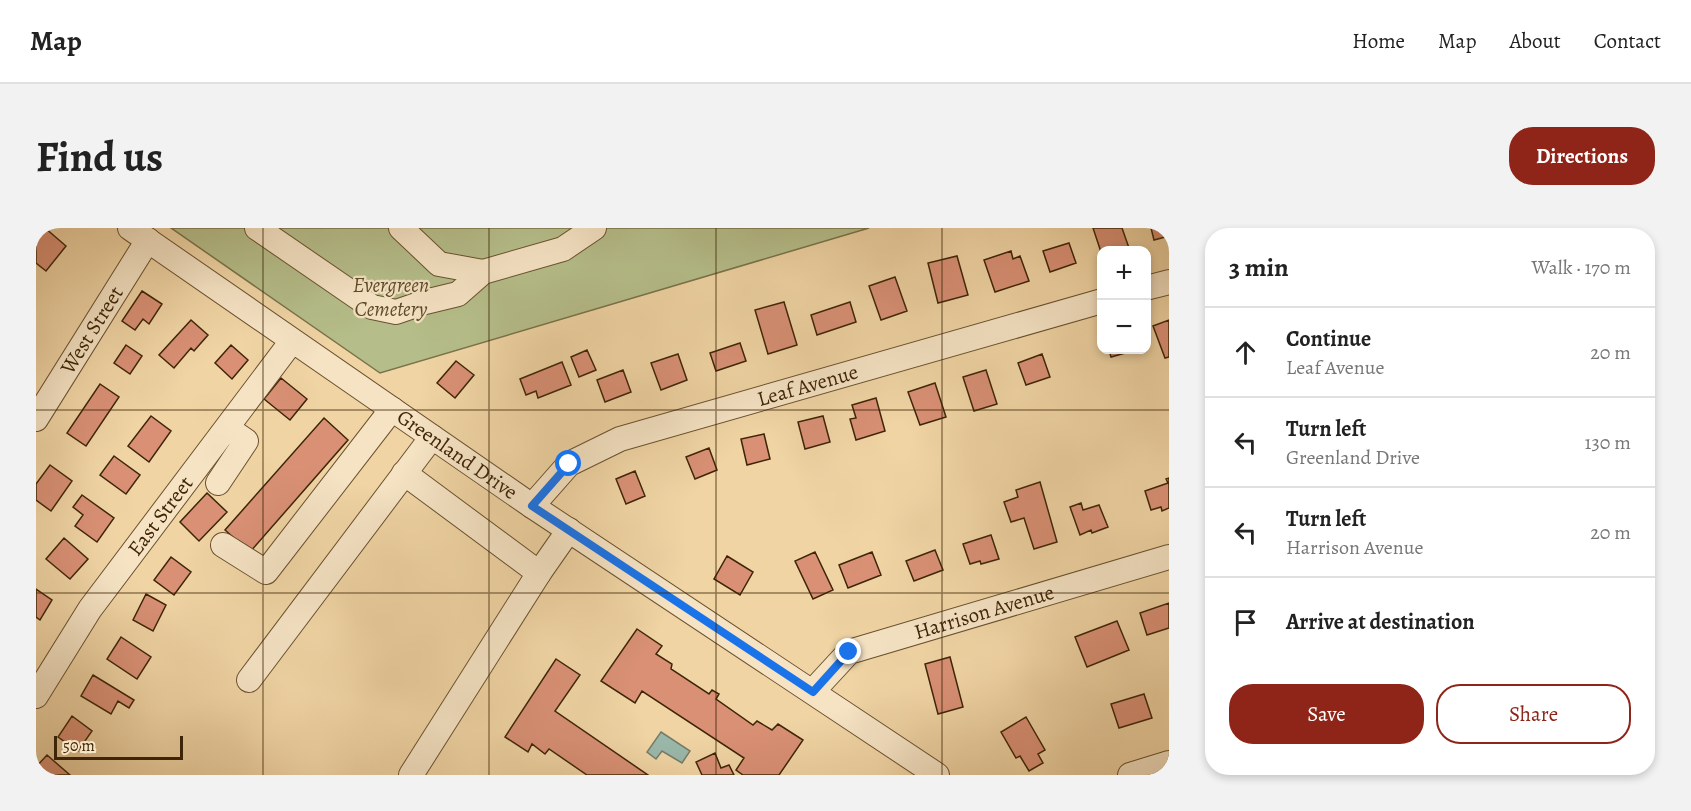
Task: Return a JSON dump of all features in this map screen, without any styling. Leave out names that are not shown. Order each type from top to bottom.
[{"type":"street","points":[[257,228],[372,307],[396,312],[458,294],[483,272],[563,249],[594,228]]},
{"type":"street","points":[[401,228],[439,264],[483,272]]},
{"type":"street","name":"Greenland Drive","points":[[139,234],[532,506],[937,775]]},
{"type":"street","name":"West Street","points":[[36,419],[139,234]]},
{"type":"street","points":[[425,302],[439,264]]},
{"type":"street","points":[[1151,287],[1169,282]]},
{"type":"street","name":"Leaf Avenue","points":[[532,506],[569,464],[620,439],[1097,302]]},
{"type":"street","name":"East Street","points":[[36,696],[90,609],[292,341]]},
{"type":"street","points":[[223,545],[266,572],[392,409]]},
{"type":"street","points":[[218,483],[246,441],[227,428]]},
{"type":"street","points":[[249,680],[432,437]]},
{"type":"street","points":[[404,473],[539,573]]},
{"type":"street","points":[[411,775],[539,573],[569,530]]},
{"type":"street","name":"Harrison Avenue","points":[[813,692],[849,652],[1169,557]]},
{"type":"street","points":[[1130,775],[1169,763]]},
{"type":"green space","name":"Evergreen Cemetery","points":[[171,228],[869,228],[380,373]]},
{"type":"shaded area","points":[[661,732],[690,751],[682,763],[662,751],[656,759],[647,752]]},
{"type":"building","points":[[45,228],[66,246],[46,271],[36,263],[36,230]]},
{"type":"building","points":[[1093,228],[1122,228],[1128,246],[1099,246]]},
{"type":"building","points":[[1151,228],[1169,228],[1169,236],[1154,240]]},
{"type":"building","points":[[1069,243],[1076,263],[1050,272],[1043,251]]},
{"type":"building","points":[[1011,251],[1013,259],[1020,256],[1029,281],[995,292],[984,260]]},
{"type":"building","points":[[957,256],[968,295],[938,303],[928,263]]},
{"type":"building","points":[[895,277],[907,311],[881,320],[869,286]]},
{"type":"building","points":[[142,291],[162,304],[149,324],[143,319],[135,330],[122,321]]},
{"type":"building","points":[[784,302],[797,345],[768,354],[755,310]]},
{"type":"building","points":[[850,302],[856,322],[817,335],[811,315]]},
{"type":"building","points":[[191,320],[208,335],[194,351],[191,348],[174,368],[159,355]]},
{"type":"building","points":[[1169,320],[1169,357],[1165,358],[1153,326]]},
{"type":"building","points":[[740,343],[746,361],[716,371],[710,353]]},
{"type":"building","points":[[126,345],[142,356],[130,374],[114,363]]},
{"type":"building","points":[[231,345],[248,360],[232,379],[215,363]]},
{"type":"building","points":[[587,350],[596,370],[579,377],[571,357]]},
{"type":"building","points":[[678,354],[687,380],[661,390],[651,363]]},
{"type":"building","points":[[1042,354],[1050,377],[1026,385],[1018,363]]},
{"type":"building","points":[[456,361],[474,375],[455,398],[437,383]]},
{"type":"building","points":[[562,362],[571,385],[538,398],[536,391],[526,395],[520,379]]},
{"type":"building","points":[[623,370],[631,392],[605,402],[597,380]]},
{"type":"building","points":[[986,370],[997,404],[974,411],[963,377]]},
{"type":"building","points":[[281,378],[307,399],[290,420],[264,399]]},
{"type":"building","points":[[935,383],[946,417],[920,425],[908,392]]},
{"type":"building","points":[[100,384],[119,397],[86,446],[67,433]]},
{"type":"building","points":[[876,398],[885,431],[856,440],[850,419],[856,418],[852,405]]},
{"type":"building","points":[[151,416],[171,431],[149,462],[128,446]]},
{"type":"building","points":[[823,416],[830,442],[805,449],[798,422]]},
{"type":"building","points":[[324,418],[348,440],[250,552],[225,530]]},
{"type":"building","points":[[764,434],[770,459],[747,465],[741,439]]},
{"type":"building","points":[[709,448],[717,470],[695,479],[686,457]]},
{"type":"building","points":[[114,456],[140,475],[126,494],[100,475]]},
{"type":"building","points":[[50,465],[72,481],[51,511],[36,500],[36,484]]},
{"type":"building","points":[[635,471],[645,496],[626,504],[616,479]]},
{"type":"building","points":[[1169,478],[1169,508],[1162,511],[1161,507],[1151,510],[1145,491],[1168,483],[1166,479]]},
{"type":"building","points":[[1040,482],[1057,542],[1034,549],[1024,518],[1011,522],[1004,502],[1018,497],[1016,490]]},
{"type":"building","points":[[207,493],[227,512],[199,541],[180,522]]},
{"type":"building","points":[[82,495],[114,518],[97,542],[75,526],[83,515],[73,507]]},
{"type":"building","points":[[1081,503],[1083,510],[1099,505],[1108,527],[1080,535],[1070,507]]},
{"type":"building","points":[[991,535],[999,559],[981,564],[980,561],[970,564],[963,544]]},
{"type":"building","points":[[64,538],[88,559],[70,579],[46,559]]},
{"type":"building","points":[[935,550],[943,570],[914,581],[906,561]]},
{"type":"building","points":[[815,552],[833,590],[813,599],[795,561]]},
{"type":"building","points":[[872,552],[881,575],[848,588],[839,565]]},
{"type":"building","points":[[727,556],[753,572],[740,595],[714,579]]},
{"type":"building","points":[[171,557],[191,572],[174,595],[154,580]]},
{"type":"building","points":[[36,589],[52,600],[40,620],[36,617]]},
{"type":"building","points":[[146,594],[166,605],[153,631],[133,620]]},
{"type":"building","points":[[1169,603],[1169,628],[1147,635],[1140,613]]},
{"type":"building","points":[[1117,621],[1129,650],[1087,667],[1075,637]]},
{"type":"building","points":[[637,629],[662,646],[656,654],[672,664],[671,669],[709,694],[712,690],[719,694],[716,699],[753,725],[757,721],[772,730],[778,724],[803,740],[779,775],[743,775],[736,770],[744,758],[642,691],[635,703],[601,681]]},
{"type":"building","points":[[121,637],[151,657],[137,679],[107,659]]},
{"type":"building","points":[[950,657],[963,707],[938,714],[925,664]]},
{"type":"building","points":[[556,659],[580,675],[555,711],[648,775],[587,775],[549,749],[545,754],[532,744],[528,752],[505,737]]},
{"type":"building","points":[[93,675],[134,700],[129,708],[118,701],[111,714],[81,696]]},
{"type":"building","points":[[1144,694],[1152,718],[1119,728],[1111,704]]},
{"type":"building","points":[[72,716],[92,731],[78,751],[58,737]]},
{"type":"building","points":[[1026,717],[1045,750],[1038,754],[1043,763],[1029,771],[1020,756],[1016,758],[1001,732]]},
{"type":"building","points":[[715,753],[721,768],[729,765],[734,775],[702,775],[696,762]]},
{"type":"building","points":[[47,755],[70,775],[36,775],[36,767]]},
{"type":"route","points":[[569,464],[532,506],[813,692],[849,652]]}]
